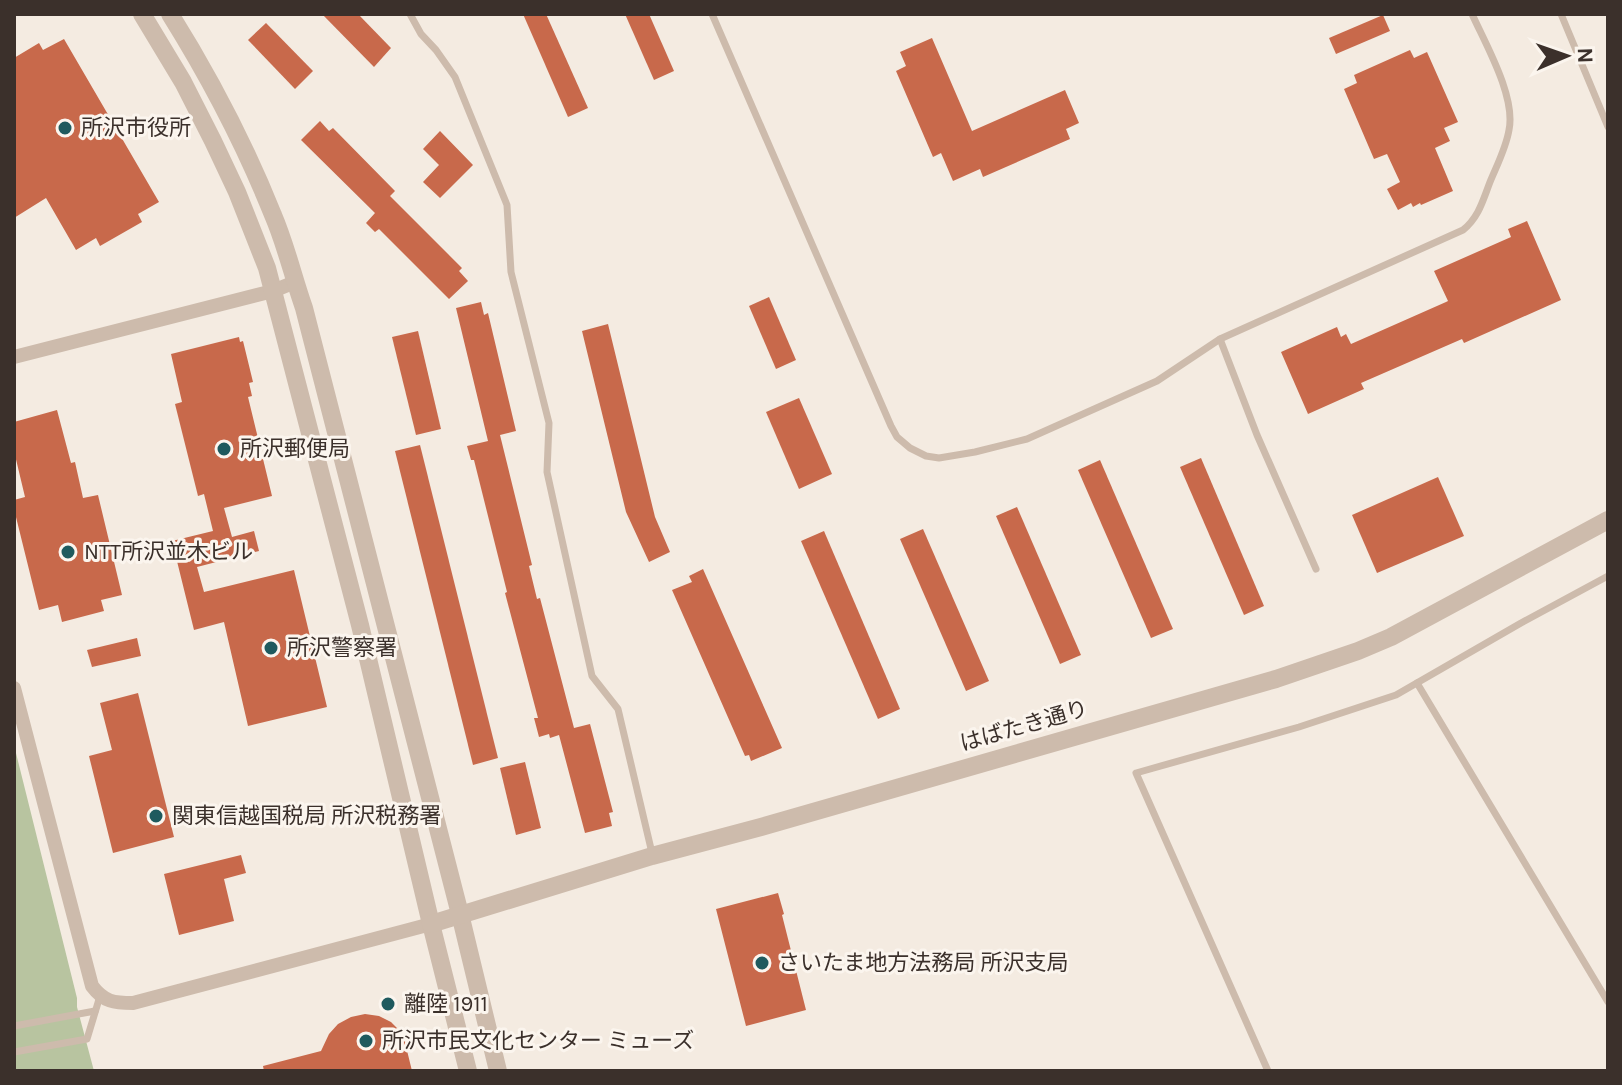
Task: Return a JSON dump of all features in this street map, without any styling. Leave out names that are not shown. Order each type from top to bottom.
[{"type":"street","points":[[142,14],[183,82],[213,141],[252,229],[273,291],[360,625],[468,1071]]},
{"type":"street","points":[[170,14],[245,151],[284,242],[304,308],[498,1071]]},
{"type":"street","points":[[14,357],[273,291],[295,282]]},
{"type":"street","name":"はばたき通り","points":[[431,924],[652,856],[1328,662],[1391,637],[1608,520]]},
{"type":"street","points":[[14,688],[97,1004],[110,1001],[133,1003],[431,924]]},
{"type":"lane","points":[[410,14],[421,34],[455,77],[507,205],[511,272],[549,423],[547,472],[592,676],[618,709],[652,856]]},
{"type":"lane","points":[[712,14],[891,426],[897,437],[910,448],[926,456],[947,458],[1027,439],[1157,381],[1220,339],[1453,235],[1473,222],[1502,151],[1511,117],[1505,90],[1472,14]]},
{"type":"lane","points":[[1561,14],[1608,127]]},
{"type":"lane","points":[[1220,339],[1257,435],[1316,569]]},
{"type":"lane","points":[[1268,1071],[1136,773],[1299,727],[1396,695],[1608,576]]},
{"type":"lane","points":[[1417,683],[1608,1002]]},
{"type":"lane","points":[[14,1026],[97,1004]]},
{"type":"lane","points":[[14,1052],[87,1039],[97,1004]]},
{"type":"green space","points":[[14,745],[77,1007],[94,1071],[14,1071]]},
{"type":"building","points":[[322,14],[358,14],[391,48],[374,67]]},
{"type":"building","points":[[523,14],[546,14],[588,108],[568,117]]},
{"type":"building","points":[[625,14],[649,14],[674,71],[654,80]]},
{"type":"building","points":[[1383,15],[1390,31],[1336,54],[1329,38]]},
{"type":"building","points":[[266,23],[313,71],[295,89],[248,40]]},
{"type":"building","points":[[932,38],[972,131],[1065,90],[1079,123],[1066,129],[1070,139],[983,177],[980,169],[953,181],[941,153],[933,157],[896,71],[906,66],[900,52]]},
{"type":"building","name":"所沢市役所","points":[[64,39],[159,202],[138,214],[142,222],[100,246],[96,238],[76,250],[46,198],[14,218],[14,58],[39,43],[43,50]]},
{"type":"building","points":[[1410,50],[1414,58],[1427,52],[1458,122],[1444,128],[1450,141],[1435,148],[1453,191],[1421,205],[1413,207],[1411,203],[1398,210],[1387,189],[1400,182],[1387,154],[1374,159],[1344,89],[1357,83],[1354,75]]},
{"type":"building","points":[[320,121],[329,131],[333,128],[395,191],[390,196],[462,268],[459,271],[468,281],[449,299],[379,229],[375,232],[366,223],[375,213],[301,140]]},
{"type":"building","points":[[440,131],[473,165],[440,198],[423,182],[439,165],[423,149]]},
{"type":"building","points":[[1527,221],[1561,300],[1464,343],[1462,339],[1361,383],[1364,389],[1308,414],[1281,352],[1337,327],[1341,337],[1346,334],[1351,344],[1448,301],[1434,271],[1511,237],[1508,229]]},
{"type":"building","points":[[769,297],[796,360],[776,369],[749,306]]},
{"type":"building","points":[[481,302],[484,315],[488,313],[516,431],[500,435],[532,565],[529,566],[537,599],[540,598],[574,728],[590,724],[613,812],[609,813],[612,826],[585,833],[559,735],[539,737],[534,718],[538,718],[507,592],[474,460],[471,460],[467,446],[488,441],[456,308]]},
{"type":"building","points":[[608,324],[655,517],[670,552],[649,562],[626,512],[582,331]]},
{"type":"building","points":[[418,331],[441,429],[416,435],[392,337]]},
{"type":"building","points":[[239,337],[240,342],[243,341],[253,382],[249,383],[252,396],[248,397],[272,496],[224,508],[232,537],[254,531],[259,551],[197,567],[204,592],[294,570],[327,707],[248,726],[224,622],[194,630],[172,541],[213,531],[204,494],[198,496],[175,404],[182,402],[171,354]]},
{"type":"building","points":[[799,398],[832,474],[799,489],[766,412]]},
{"type":"building","name":"NTT所沢並木ビル","points":[[57,410],[71,463],[75,462],[83,498],[98,495],[122,595],[101,600],[104,611],[62,622],[58,605],[39,610],[14,509],[14,500],[25,497],[14,451],[14,422]]},
{"type":"building","points":[[420,445],[498,758],[473,765],[395,451]]},
{"type":"building","points":[[1201,458],[1264,606],[1244,615],[1180,467]]},
{"type":"building","points":[[1100,460],[1173,629],[1151,638],[1078,470]]},
{"type":"building","points":[[1438,477],[1464,536],[1377,573],[1352,515]]},
{"type":"building","points":[[1017,507],[1081,655],[1060,664],[996,516]]},
{"type":"building","points":[[923,529],[989,681],[966,691],[900,539]]},
{"type":"building","points":[[824,531],[900,709],[878,719],[801,541]]},
{"type":"building","points":[[703,569],[782,748],[751,761],[749,755],[745,756],[672,590],[692,582],[689,576]]},
{"type":"building","points":[[137,638],[141,656],[92,667],[87,650]]},
{"type":"building","points":[[138,693],[174,837],[113,853],[89,756],[112,750],[100,703]]},
{"type":"building","points":[[525,762],[541,828],[516,835],[500,768]]},
{"type":"building","points":[[241,855],[246,873],[224,879],[234,921],[179,935],[164,874]]},
{"type":"building","name":"さいたま地方法務局 所沢支局","points":[[778,893],[806,1010],[746,1026],[716,909]]},
{"type":"building","name":"所沢市民文化センター ミューズ","points":[[365,1014],[391,1022],[403,1034],[412,1071],[264,1071],[263,1066],[321,1051],[338,1024]]},
{"type":"place","name":"所沢市役所","points":[[65,128]]},
{"type":"place","name":"所沢郵便局","points":[[224,449]]},
{"type":"place","name":"NTT所沢並木ビル","points":[[68,552]]},
{"type":"place","name":"所沢警察署","points":[[271,648]]},
{"type":"place","name":"関東信越国税局 所沢税務署","points":[[156,816]]},
{"type":"place","name":"さいたま地方法務局 所沢支局","points":[[762,963]]},
{"type":"place","name":"離陸 1911","points":[[388,1004]]},
{"type":"place","name":"所沢市民文化センター ミューズ","points":[[366,1041]]}]
